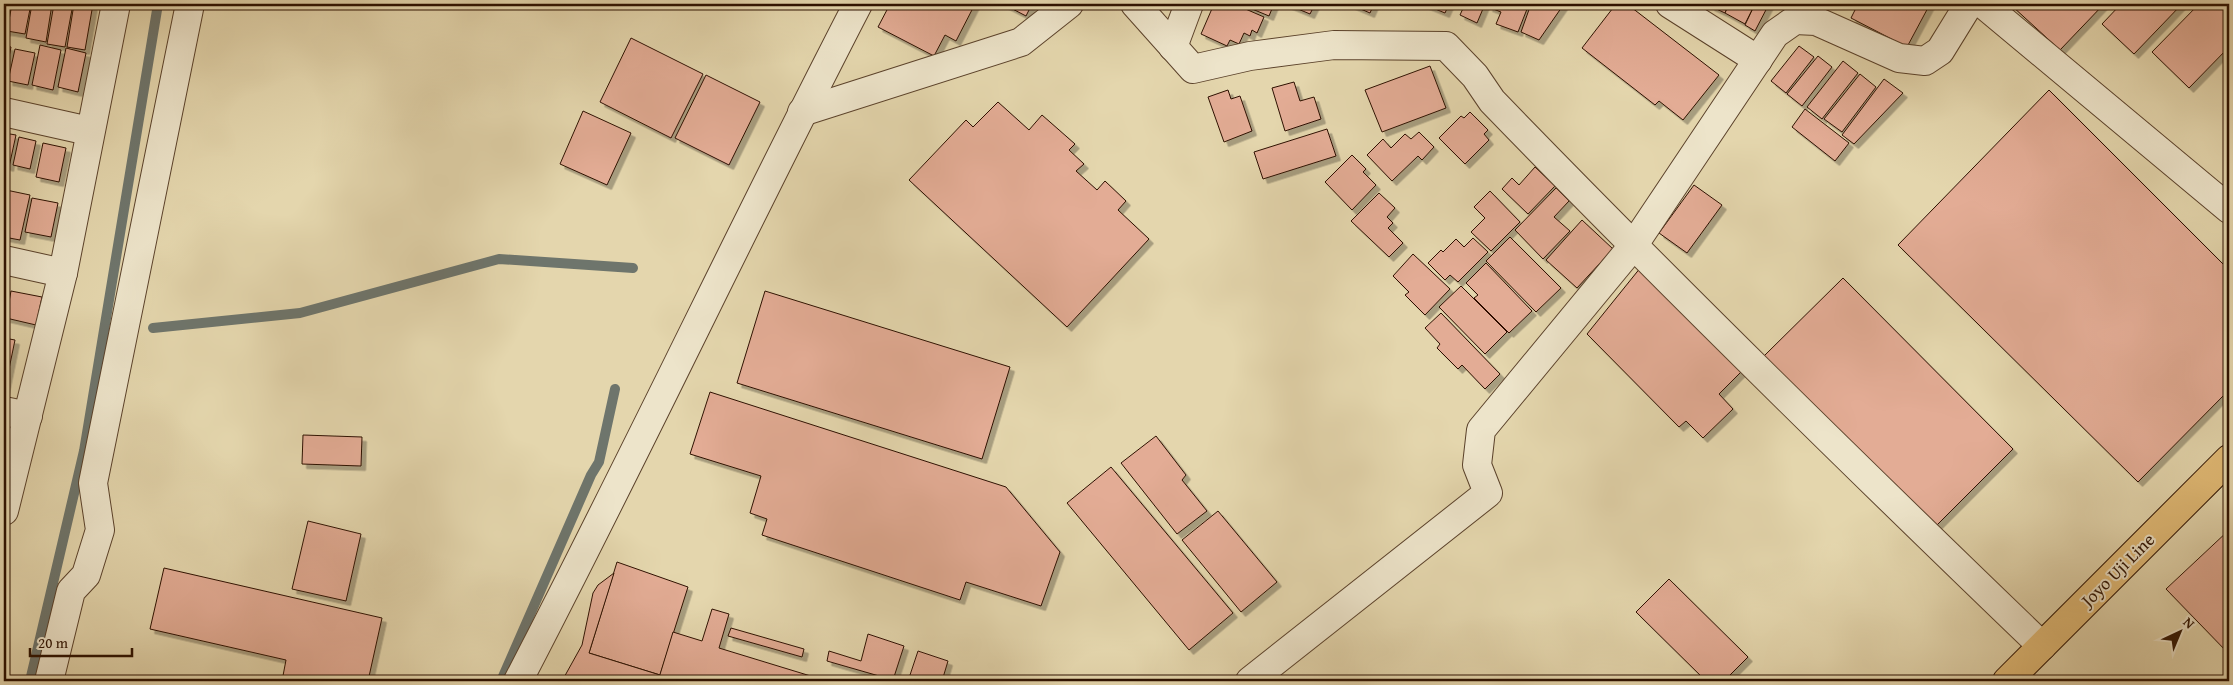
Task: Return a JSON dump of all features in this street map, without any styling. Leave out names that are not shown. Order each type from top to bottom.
[{"type":"main road","name":"Joyo Uji Line","points":[[2007,681],[2229,459]]},
{"type":"street","points":[[4,511],[16,413],[62,273],[116,4]]},
{"type":"street","points":[[49,681],[71,591],[86,575],[100,530],[93,484],[190,4]]},
{"type":"street","points":[[518,681],[592,540],[802,112],[858,4]]},
{"type":"street","points":[[802,112],[1022,42],[1069,4]]},
{"type":"street","points":[[1135,4],[1193,69],[1250,56],[1334,44],[1446,46],[1475,76],[1492,101],[1632,246],[1855,466],[2042,646]]},
{"type":"street","points":[[1173,47],[1189,4]]},
{"type":"street","points":[[1670,4],[1758,60]]},
{"type":"street","points":[[1250,681],[1488,493],[1477,465],[1481,430],[1632,246],[1775,34],[1795,20],[1816,21],[1899,58],[1926,61],[1940,51],[1969,4]]},
{"type":"street","points":[[1983,4],[2229,209]]},
{"type":"street","points":[[4,112],[89,131]]},
{"type":"street","points":[[4,260],[62,273]]},
{"type":"building","points":[[4,4],[11,4],[6,32],[4,31]]},
{"type":"building","points":[[12,4],[31,4],[25,34],[7,31]]},
{"type":"building","points":[[32,4],[52,4],[46,42],[26,38]]},
{"type":"building","points":[[54,4],[73,4],[65,47],[47,44]]},
{"type":"building","points":[[74,4],[93,4],[85,50],[67,47]]},
{"type":"building","points":[[886,4],[975,4],[956,41],[945,35],[934,56],[878,27],[889,6]]},
{"type":"building","points":[[1003,4],[1032,4],[1026,16]]},
{"type":"building","points":[[1214,4],[1234,4],[1264,17],[1257,33],[1252,30],[1250,36],[1244,33],[1239,44],[1230,40],[1227,46],[1201,34]]},
{"type":"building","points":[[1240,4],[1274,4],[1269,16]]},
{"type":"building","points":[[1286,4],[1315,4],[1310,14]]},
{"type":"building","points":[[1349,4],[1374,4],[1370,13]]},
{"type":"building","points":[[1423,4],[1449,4],[1445,13]]},
{"type":"building","points":[[1465,4],[1485,4],[1477,23],[1460,15]]},
{"type":"building","points":[[1489,4],[1529,4],[1518,32],[1496,24],[1501,12],[1488,7]]},
{"type":"building","points":[[1531,4],[1564,4],[1539,40],[1521,32]]},
{"type":"building","points":[[1616,4],[1627,4],[1719,75],[1683,120],[1659,101],[1655,105],[1582,48]]},
{"type":"building","points":[[1711,4],[1729,4],[1725,13],[1710,6]]},
{"type":"building","points":[[1729,4],[1755,4],[1745,24],[1725,13]]},
{"type":"building","points":[[1755,4],[1769,4],[1755,31],[1745,25]]},
{"type":"building","points":[[1858,4],[1930,4],[1907,47],[1851,18]]},
{"type":"building","points":[[2014,4],[2104,4],[2060,50],[2012,6]]},
{"type":"building","points":[[2121,4],[2182,4],[2134,54],[2102,24]]},
{"type":"building","points":[[2199,4],[2229,4],[2229,47],[2189,88],[2152,52]]},
{"type":"building","points":[[631,38],[703,74],[671,138],[600,102]]},
{"type":"building","points":[[4,45],[11,47],[4,82]]},
{"type":"building","points":[[40,45],[61,50],[53,90],[32,85]]},
{"type":"building","points":[[1799,46],[1814,57],[1786,93],[1771,81]]},
{"type":"building","points":[[66,48],[86,53],[78,92],[58,87]]},
{"type":"building","points":[[15,49],[35,53],[28,85],[8,81]]},
{"type":"building","points":[[1818,56],[1832,67],[1802,106],[1787,94]]},
{"type":"building","points":[[1843,61],[1858,73],[1822,119],[1807,107]]},
{"type":"building","points":[[1430,66],[1446,108],[1382,132],[1365,90]]},
{"type":"building","points":[[1860,74],[1876,87],[1842,132],[1824,119]]},
{"type":"building","points":[[706,75],[760,102],[729,165],[675,138]]},
{"type":"building","points":[[1884,79],[1903,93],[1854,144],[1842,135]]},
{"type":"building","points":[[1294,82],[1300,101],[1314,97],[1321,119],[1285,131],[1272,88]]},
{"type":"building","points":[[1228,90],[1231,99],[1240,96],[1252,131],[1224,142],[1208,97]]},
{"type":"building","points":[[2049,90],[2229,270],[2229,390],[2138,482],[1898,245]]},
{"type":"building","points":[[998,102],[1029,130],[1042,115],[1075,144],[1069,150],[1084,164],[1076,171],[1097,190],[1105,181],[1126,201],[1118,210],[1149,239],[1067,327],[909,180],[966,120],[973,127]]},
{"type":"building","points":[[1805,109],[1849,143],[1835,161],[1792,127]]},
{"type":"building","points":[[583,111],[631,133],[607,185],[560,164]]},
{"type":"building","points":[[1470,112],[1488,130],[1484,134],[1489,140],[1465,164],[1439,138],[1461,116],[1464,118]]},
{"type":"building","points":[[1327,129],[1336,156],[1263,179],[1254,152]]},
{"type":"building","points":[[1419,132],[1434,147],[1422,160],[1418,156],[1392,181],[1367,155],[1383,139],[1391,148],[1405,134],[1411,139]]},
{"type":"building","points":[[4,133],[16,135],[9,167],[4,165]]},
{"type":"building","points":[[19,137],[36,141],[30,169],[13,165]]},
{"type":"building","points":[[43,143],[66,148],[59,182],[36,177]]},
{"type":"building","points":[[1352,155],[1366,169],[1363,172],[1376,185],[1352,210],[1325,182]]},
{"type":"building","points":[[1535,167],[1555,186],[1528,214],[1502,189],[1512,178],[1519,185]]},
{"type":"building","points":[[1694,185],[1722,205],[1687,253],[1659,233]]},
{"type":"building","points":[[1556,188],[1569,201],[1554,217],[1570,231],[1543,259],[1515,230]]},
{"type":"building","points":[[6,190],[30,195],[20,240],[4,237]]},
{"type":"building","points":[[1490,191],[1520,222],[1491,251],[1471,232],[1485,218],[1474,207]]},
{"type":"building","points":[[1379,193],[1395,208],[1387,217],[1393,223],[1388,228],[1403,243],[1389,257],[1351,221]]},
{"type":"building","points":[[32,198],[58,203],[51,237],[25,232]]},
{"type":"building","points":[[1582,220],[1613,249],[1577,288],[1546,260]]},
{"type":"building","points":[[1510,237],[1561,288],[1536,312],[1486,261]]},
{"type":"building","points":[[1473,238],[1488,252],[1458,282],[1450,275],[1445,280],[1428,263],[1456,239],[1464,247]]},
{"type":"building","points":[[1413,254],[1450,289],[1425,315],[1405,295],[1409,292],[1393,276]]},
{"type":"building","points":[[1486,263],[1532,311],[1509,333],[1474,298],[1478,295],[1466,283]]},
{"type":"building","points":[[1641,267],[1744,369],[1719,394],[1733,409],[1703,438],[1686,421],[1679,427],[1587,334]]},
{"type":"building","points":[[1843,278],[2013,449],[1935,527],[1764,356]]},
{"type":"building","points":[[1461,286],[1507,332],[1485,354],[1439,307]]},
{"type":"building","points":[[11,291],[42,297],[36,325],[6,318]]},
{"type":"building","points":[[765,291],[1010,367],[982,459],[737,383]]},
{"type":"building","points":[[1441,313],[1500,374],[1485,389],[1462,365],[1458,369],[1437,348],[1440,344],[1425,328]]},
{"type":"building","points":[[4,338],[15,340],[4,393]]},
{"type":"building","points":[[710,392],[1006,487],[1060,552],[1041,606],[966,582],[960,600],[762,535],[767,519],[750,513],[761,476],[690,454]]},
{"type":"building","points":[[303,435],[362,437],[361,466],[302,464]]},
{"type":"building","points":[[1156,436],[1186,475],[1182,480],[1207,511],[1177,534],[1121,463]]},
{"type":"building","points":[[1111,467],[1233,613],[1189,650],[1067,503]]},
{"type":"building","points":[[1218,511],[1277,582],[1241,612],[1182,540]]},
{"type":"building","points":[[308,521],[361,534],[346,601],[292,589]]},
{"type":"building","points":[[2229,530],[2229,654],[2166,589]]},
{"type":"building","points":[[617,562],[688,587],[660,675],[589,653]]},
{"type":"building","points":[[164,568],[382,618],[368,681],[282,681],[286,660],[150,629]]},
{"type":"building","points":[[614,573],[589,653],[660,675],[658,681],[562,681],[582,645],[593,593],[598,585]]},
{"type":"building","points":[[1669,579],[1748,657],[1724,681],[1706,681],[1636,612]]},
{"type":"building","points":[[712,609],[729,614],[719,648],[827,681],[658,681],[673,632],[702,641]]},
{"type":"building","points":[[731,628],[804,649],[802,657],[728,636]]},
{"type":"building","points":[[868,634],[904,646],[893,680],[827,661],[829,651],[861,661]]},
{"type":"building","points":[[918,651],[948,661],[942,681],[918,681],[909,678]]},
{"type":"waterway","points":[[30,681],[84,451],[158,4]]},
{"type":"waterway","points":[[153,328],[300,313],[499,259],[633,268]]},
{"type":"waterway","points":[[501,681],[591,475],[599,462],[615,389]]}]
